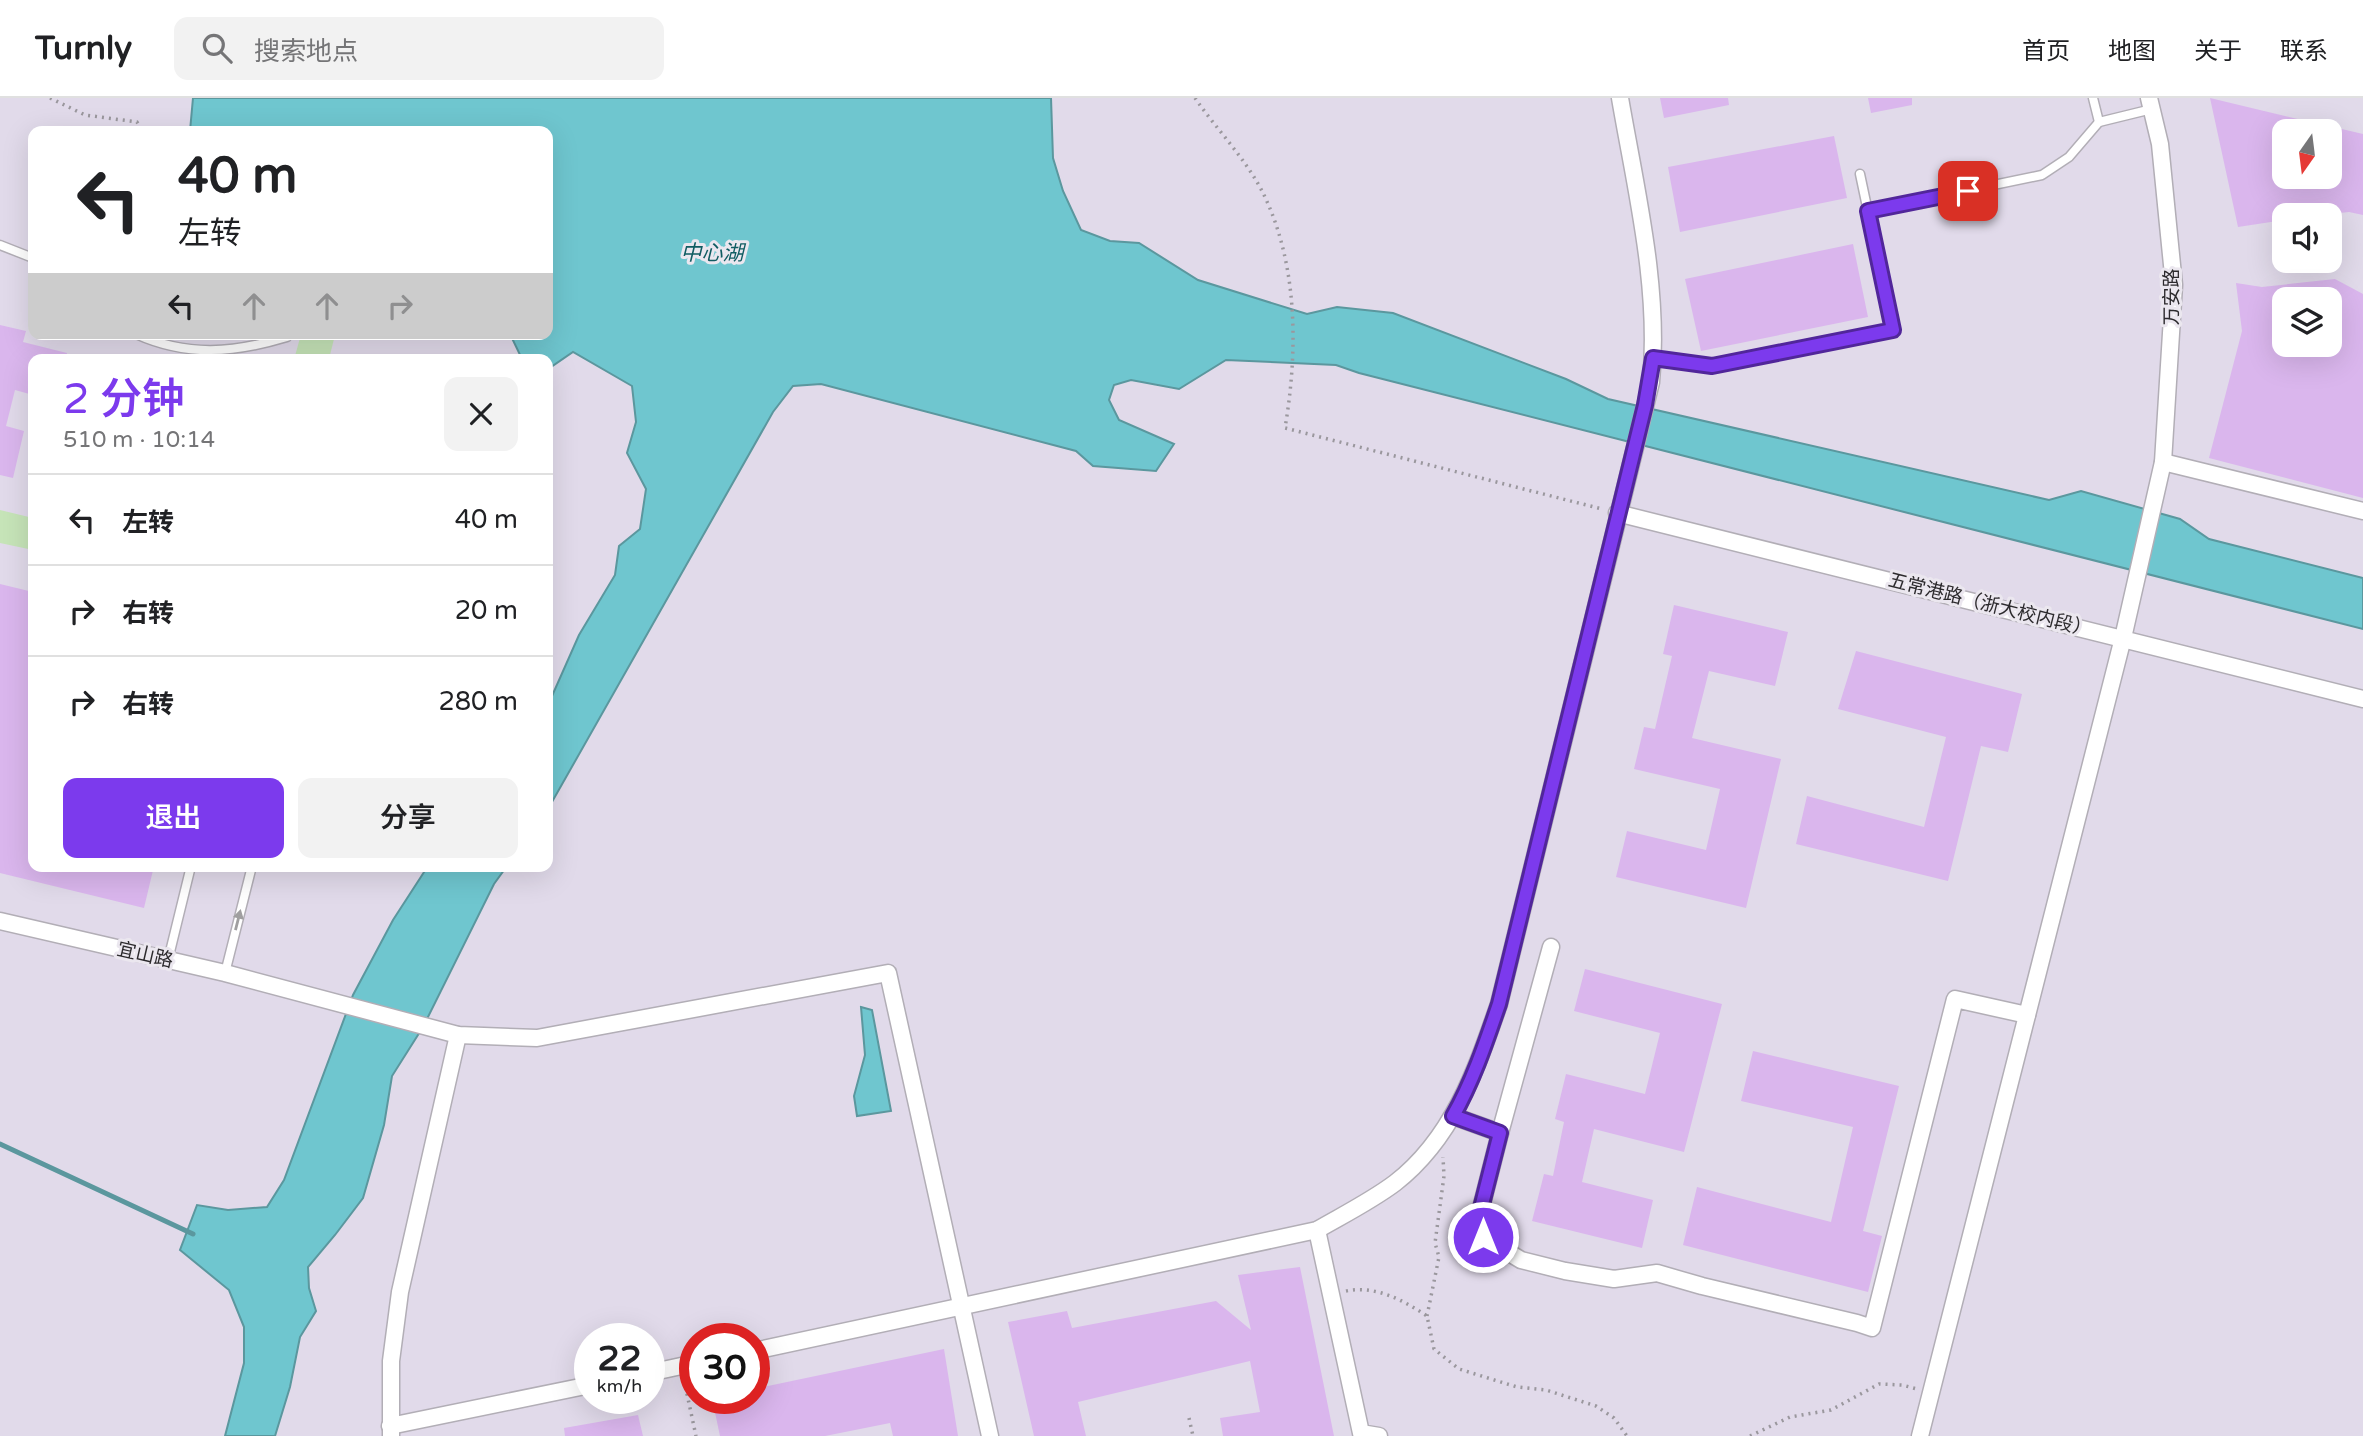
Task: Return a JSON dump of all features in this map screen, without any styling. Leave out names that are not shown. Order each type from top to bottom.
[{"type":"street","points":[[770,1348],[1317,1230],[1395,1182],[1439,1136],[1453,1116],[1477,1066],[1499,1004],[1651,382],[1651,280],[1620,98]]},
{"type":"street","name":"万安路","points":[[1920,1436],[2123,638],[2164,462],[2174,285],[2160,144],[2150,104]]},
{"type":"street","points":[[2164,462],[2363,511]]},
{"type":"street","name":"五常港路（浙大校内段）","points":[[1617,513],[2363,699]]},
{"type":"street","name":"宜山路","points":[[0,922],[290,990],[452,1034],[537,1038],[888,973],[962,1306]]},
{"type":"street","points":[[1551,947],[1480,1212],[1483,1237],[1521,1260],[1566,1271],[1614,1279],[1657,1273],[1872,1328],[1955,999],[2027,1015]]},
{"type":"street","points":[[452,1034],[400,1292],[391,1361],[390,1431],[574,1389]]},
{"type":"street","points":[[1453,1116],[1500,1133]]},
{"type":"street","points":[[1317,1230],[1361,1433],[1379,1436]]},
{"type":"street","points":[[962,1306],[990,1436]]},
{"type":"lane","points":[[2093,98],[2099,122]]},
{"type":"lane","points":[[1868,211],[2042,175],[2069,157],[2099,122],[2150,104]]},
{"type":"lane","points":[[1653,358],[1712,366],[1893,330],[1860,174]]},
{"type":"lane","points":[[2,246],[28,256]]},
{"type":"lane","points":[[149,340],[187,349],[216,351],[252,348],[277,340]]},
{"type":"lane","points":[[168,960],[190,872]]},
{"type":"lane","points":[[225,974],[250,872]]},
{"type":"path","points":[[50,98],[85,115],[137,122],[139,126]]},
{"type":"path","points":[[1195,98],[1263,193],[1278,229],[1288,276],[1292,317],[1292,388],[1284,428],[1617,513]]},
{"type":"path","points":[[1439,1136],[1445,1163],[1436,1226],[1435,1243],[1439,1257],[1427,1316],[1434,1349],[1459,1369],[1517,1387],[1546,1390],[1596,1406],[1614,1418],[1627,1436]]},
{"type":"path","points":[[1331,1297],[1350,1290],[1377,1291],[1410,1305],[1427,1316]]},
{"type":"path","points":[[1750,1436],[1790,1417],[1831,1410],[1879,1384],[1902,1385],[1931,1392]]},
{"type":"path","points":[[694,1414],[696,1436]]},
{"type":"path","points":[[1189,1418],[1193,1436]]},
{"type":"shaded area","points":[[0,98],[2363,98],[2363,1436],[0,1436]]},
{"type":"green space","points":[[299,340],[334,340],[330,354],[296,354]]},
{"type":"green space","points":[[0,510],[28,517],[28,549],[0,543]]},
{"type":"water","name":"中心湖","points":[[193,98],[1051,98],[1053,158],[1063,191],[1081,230],[1110,241],[1139,243],[1198,280],[1307,314],[1337,307],[1393,313],[1566,379],[1608,399],[2049,500],[2081,491],[2180,519],[2209,539],[2363,578],[2363,629],[1336,365],[1226,360],[1179,389],[1131,380],[1114,385],[1109,400],[1119,420],[1174,444],[1156,471],[1093,466],[1076,451],[821,384],[793,386],[773,412],[553,800],[553,694],[579,635],[615,575],[619,546],[640,529],[646,489],[627,453],[636,422],[632,386],[573,352],[553,366],[553,354],[520,354],[513,340],[553,340],[553,126],[190,126]]},
{"type":"water","points":[[424,872],[503,872],[494,884],[423,1027],[392,1076],[384,1125],[363,1198],[308,1267],[309,1288],[316,1311],[300,1337],[290,1387],[275,1436],[225,1436],[244,1363],[244,1327],[229,1290],[180,1250],[197,1205],[228,1210],[267,1207],[284,1180],[353,995],[393,920]]},
{"type":"water","points":[[861,1007],[872,1010],[891,1111],[857,1116],[854,1096],[865,1055]]},
{"type":"building","points":[[1660,98],[1728,98],[1729,105],[1664,118]]},
{"type":"building","points":[[1868,98],[1912,98],[1912,105],[1871,113]]},
{"type":"building","points":[[2210,98],[2298,119],[2272,119],[2272,189],[2342,189],[2342,129],[2363,134],[2363,215],[2342,213],[2342,203],[2272,203],[2272,222],[2238,227]]},
{"type":"building","points":[[1834,136],[1847,198],[1680,232],[1668,167]]},
{"type":"building","points":[[1853,244],[1868,317],[1701,351],[1685,279]]},
{"type":"building","points":[[2335,279],[2363,294],[2363,498],[2209,458],[2242,331],[2236,283],[2262,287]]},
{"type":"building","points":[[0,325],[26,331],[23,342],[67,353],[28,354],[28,394],[15,390],[6,426],[24,431],[13,478],[0,475]]},
{"type":"building","points":[[0,584],[28,591],[28,872],[153,872],[144,908],[0,873]]},
{"type":"building","points":[[1674,605],[1788,632],[1775,686],[1709,671],[1692,738],[1781,759],[1746,908],[1616,877],[1627,831],[1706,850],[1720,789],[1634,769],[1644,727],[1655,729],[1672,656],[1663,654]]},
{"type":"building","points":[[1856,651],[2022,694],[2008,752],[1981,746],[1948,881],[1796,844],[1807,796],[1924,827],[1946,737],[1838,709]]},
{"type":"building","points":[[1585,969],[1722,1004],[1684,1152],[1594,1129],[1582,1182],[1653,1200],[1642,1248],[1532,1221],[1544,1174],[1553,1176],[1564,1122],[1555,1119],[1566,1074],[1645,1094],[1660,1033],[1574,1011]]},
{"type":"building","points":[[1753,1051],[1899,1086],[1863,1231],[1882,1236],[1868,1292],[1683,1245],[1697,1187],[1831,1222],[1853,1127],[1741,1101]]},
{"type":"building","points":[[1300,1267],[1334,1436],[1223,1436],[1220,1418],[1260,1412],[1250,1361],[1078,1402],[1086,1436],[1034,1436],[1008,1322],[1067,1311],[1072,1328],[1216,1301],[1251,1330],[1238,1275]]},
{"type":"building","points":[[944,1349],[958,1436],[893,1436],[890,1423],[825,1436],[720,1436],[715,1414],[770,1414],[770,1386]]},
{"type":"building","points":[[638,1415],[643,1436],[565,1436],[564,1428]]},
{"type":"waterway","points":[[0,1144],[193,1234]]},
{"type":"route","points":[[1483,1237],[1480,1212],[1500,1133],[1453,1116],[1481,1056],[1499,1004],[1651,382],[1653,358],[1712,366],[1893,330],[1868,211],[1968,191]]}]
